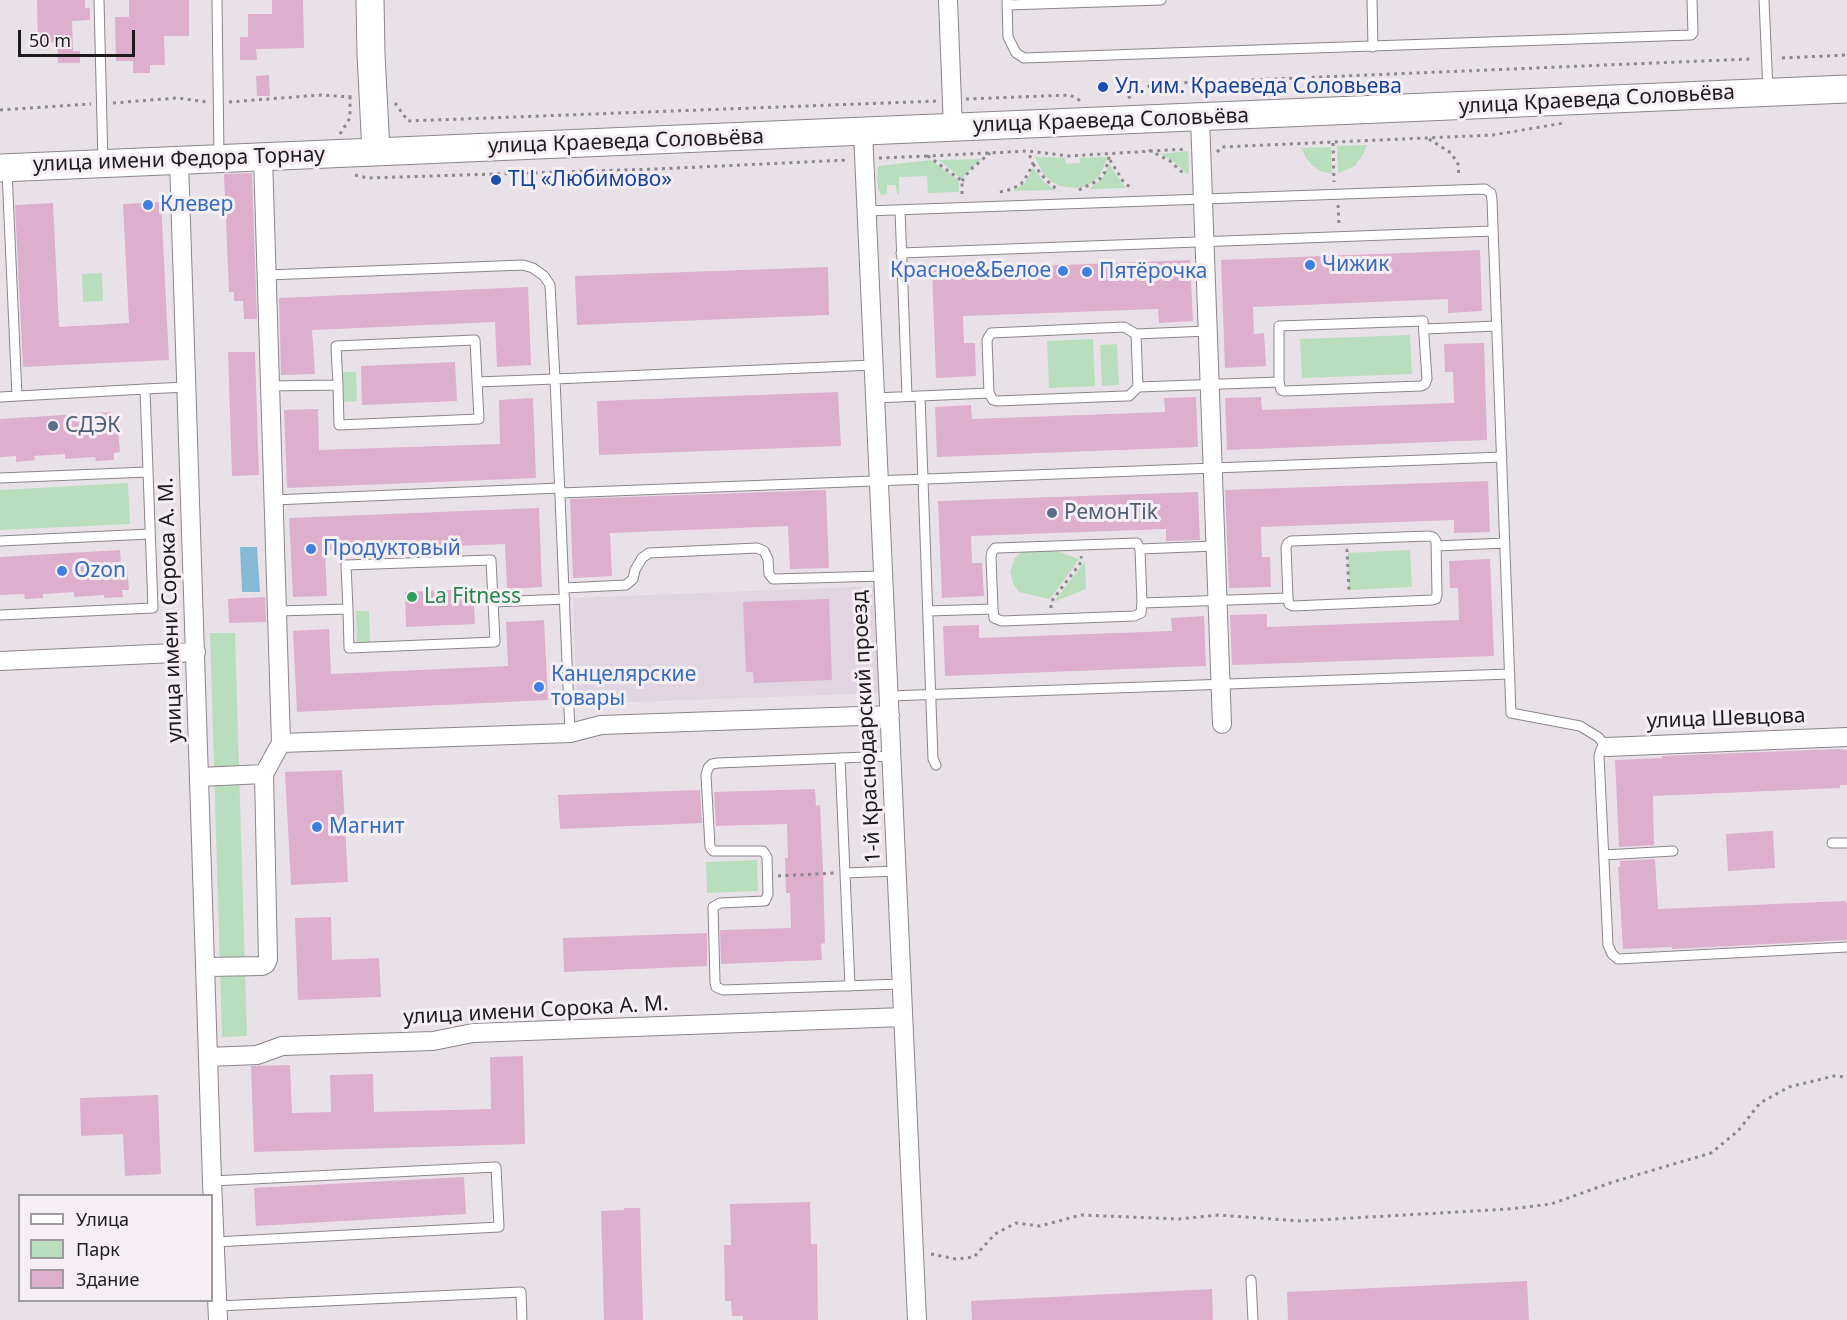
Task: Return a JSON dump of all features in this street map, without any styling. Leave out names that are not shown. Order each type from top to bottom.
[{"type":"main road","points":[[354,155],[371,54],[370,0]]},
{"type":"main road","name":"улица Краеведа Соловьёва","points":[[354,155],[1847,89]]},
{"type":"main road","name":"улица имени Федора Торнау","points":[[3,168],[354,155]]},
{"type":"street","points":[[948,0],[953,128]]},
{"type":"street","points":[[1200,118],[1222,724]]},
{"type":"street","name":"1-й Краснодарский проезд","points":[[863,132],[917,1320]]},
{"type":"street","points":[[206,967],[262,966],[268,959],[264,774],[281,743],[262,157]]},
{"type":"street","name":"улица имени Сорока А. М.","points":[[179,160],[213,1194]]},
{"type":"street","points":[[0,661],[196,652]]},
{"type":"street","points":[[281,743],[570,733],[601,725],[889,706]]},
{"type":"street","name":"улица Шевцова","points":[[1607,747],[1847,737]]},
{"type":"street","points":[[200,777],[264,774]]},
{"type":"street","name":"улица имени Сорока А. М.","points":[[208,1057],[256,1056],[282,1046],[433,1041],[473,1033],[903,1017]]},
{"type":"street","name":"улица имени Сорока А. М.","points":[[213,1201],[218,1313]]},
{"type":"lane","points":[[99,0],[103,164]]},
{"type":"lane","points":[[217,0],[219,159]]},
{"type":"lane","points":[[1161,0],[1007,2],[1008,37],[1011,47],[1024,58],[1691,35],[1693,33],[1692,0]]},
{"type":"lane","points":[[1372,0],[1373,46]]},
{"type":"lane","points":[[1764,0],[1768,93]]},
{"type":"lane","points":[[3,168],[17,396]]},
{"type":"lane","points":[[867,212],[1485,189],[1491,193],[1511,713],[1580,726],[1598,737],[1607,747],[1601,749],[1599,756],[1608,945],[1612,954],[1618,959],[1847,948]]},
{"type":"lane","points":[[900,210],[907,396]]},
{"type":"lane","points":[[902,253],[1493,231]]},
{"type":"lane","points":[[267,275],[523,265],[533,268],[544,276],[550,285],[570,733]]},
{"type":"lane","points":[[1423,321],[1427,379],[1421,386],[1284,391],[1281,390],[1279,382],[1277,331],[1279,326],[1423,321]]},
{"type":"lane","points":[[1425,329],[1497,326]]},
{"type":"lane","points":[[1208,332],[1136,334],[1124,327],[991,333],[987,340],[989,393],[993,400],[997,401],[1115,397],[1129,396],[1138,387],[1279,382]]},
{"type":"lane","points":[[1136,334],[1138,387]]},
{"type":"lane","points":[[476,340],[479,419],[339,426],[338,385],[336,346],[476,340]]},
{"type":"lane","points":[[477,382],[873,365]]},
{"type":"lane","points":[[269,386],[338,385]]},
{"type":"lane","points":[[0,397],[186,387]]},
{"type":"lane","points":[[0,615],[153,608],[145,389]]},
{"type":"lane","points":[[875,398],[989,393]]},
{"type":"lane","points":[[920,396],[933,759],[936,765]]},
{"type":"lane","points":[[273,500],[879,481],[1502,457]]},
{"type":"lane","points":[[0,478],[148,472]]},
{"type":"lane","points":[[0,541],[150,534]]},
{"type":"lane","points":[[1433,537],[1436,546],[1436,599],[1293,606],[1289,604],[1288,598],[1286,547],[1291,541],[1433,537]]},
{"type":"lane","points":[[1134,543],[1139,545],[1140,549],[1141,613],[1134,616],[1052,619],[997,620],[994,618],[991,557],[995,548],[1134,543]]},
{"type":"lane","points":[[1436,546],[1505,543]]},
{"type":"lane","points":[[1140,549],[1215,546]]},
{"type":"lane","points":[[564,588],[626,585],[633,579],[642,558],[649,554],[757,548],[764,551],[768,558],[770,577],[777,580],[883,576]]},
{"type":"lane","points":[[492,560],[495,642],[349,648],[348,609],[346,565],[492,560]]},
{"type":"lane","points":[[493,602],[565,598]]},
{"type":"lane","points":[[1142,603],[1288,598]]},
{"type":"lane","points":[[278,611],[348,609]]},
{"type":"lane","points":[[928,611],[993,609]]},
{"type":"lane","points":[[889,706],[931,695],[1510,674]]},
{"type":"lane","points":[[891,756],[718,763],[708,768],[706,775],[710,847],[713,851],[763,851],[767,857],[768,876],[768,894],[765,901],[720,903],[713,907],[716,987],[723,990],[902,984]]},
{"type":"lane","points":[[840,758],[850,986]]},
{"type":"lane","points":[[1832,843],[1847,843]]},
{"type":"lane","points":[[1604,855],[1673,851]]},
{"type":"lane","points":[[845,873],[897,871]]},
{"type":"lane","points":[[212,1181],[496,1167],[499,1227],[215,1242]]},
{"type":"lane","points":[[1251,1280],[1253,1320]]},
{"type":"lane","points":[[218,1313],[521,1292],[522,1320]]},
{"type":"path","points":[[1782,58],[1847,55]]},
{"type":"path","points":[[1123,101],[1153,84],[1750,59]]},
{"type":"path","points":[[350,85],[350,118],[354,155],[367,178],[655,169],[854,159]]},
{"type":"path","points":[[965,99],[1070,95],[1085,103]]},
{"type":"path","points":[[0,110],[177,98],[220,102],[312,96],[350,97]]},
{"type":"path","points":[[393,100],[408,120],[941,100]]},
{"type":"path","points":[[1216,152],[1222,147],[1493,135]]},
{"type":"path","points":[[1428,138],[1451,153],[1458,164],[1459,177]]},
{"type":"path","points":[[1333,143],[1334,182]]},
{"type":"path","points":[[874,159],[1028,152],[1068,156],[1184,148],[1192,153]]},
{"type":"path","points":[[1147,150],[1178,167],[1189,182]]},
{"type":"path","points":[[1028,152],[1033,164],[1059,191]]},
{"type":"path","points":[[962,194],[962,181],[970,170],[990,153]]},
{"type":"path","points":[[1079,190],[1099,180],[1106,172],[1110,154]]},
{"type":"path","points":[[928,156],[962,181]]},
{"type":"path","points":[[1110,159],[1132,189]]},
{"type":"path","points":[[1000,192],[1021,184],[1033,164]]},
{"type":"path","points":[[1338,203],[1339,231]]},
{"type":"path","points":[[1052,619],[1051,602],[1082,561],[1081,545]]},
{"type":"path","points":[[1356,550],[1347,550],[1348,592],[1358,591]]},
{"type":"path","points":[[768,876],[845,873]]},
{"type":"path","points":[[914,1254],[932,1254],[956,1259],[974,1257],[995,1234],[1016,1223],[1040,1226],[1081,1215],[1179,1219],[1218,1215],[1300,1221],[1509,1209],[1551,1204],[1613,1182],[1711,1153],[1738,1131],[1760,1104],[1789,1087],[1834,1076],[1847,1077]]},
{"type":"shaded area","points":[[880,586],[883,693],[577,704],[573,598]]},
{"type":"green space","points":[[1367,145],[1355,166],[1338,173],[1337,146]]},
{"type":"green space","points":[[1331,147],[1332,174],[1320,171],[1312,165],[1301,148]]},
{"type":"green space","points":[[1188,151],[1189,173],[1187,174],[1161,154]]},
{"type":"green space","points":[[1035,157],[1065,158],[1066,164],[1080,163],[1080,158],[1108,157],[1099,177],[1085,187],[1076,188],[1060,186],[1052,182],[1044,175]]},
{"type":"green space","points":[[981,159],[961,179],[939,160]]},
{"type":"green space","points":[[931,160],[957,179],[959,192],[928,193],[927,176],[899,177],[899,194],[897,194],[896,185],[887,185],[887,194],[881,195],[878,188],[877,168],[879,166]]},
{"type":"green space","points":[[1110,164],[1126,188],[1089,189],[1101,180]]},
{"type":"green space","points":[[1033,168],[1044,182],[1055,190],[1013,191],[1025,183]]},
{"type":"green space","points":[[102,273],[103,301],[83,302],[82,274]]},
{"type":"green space","points":[[1410,335],[1412,374],[1302,378],[1300,339]]},
{"type":"green space","points":[[1093,339],[1095,386],[1049,388],[1047,341]]},
{"type":"green space","points":[[1117,344],[1119,385],[1102,386],[1100,345]]},
{"type":"green space","points":[[343,372],[356,372],[357,401],[344,402]]},
{"type":"green space","points":[[128,483],[130,524],[0,530],[0,490]]},
{"type":"green space","points":[[1051,549],[1079,559],[1050,599],[1019,592],[1010,572],[1015,558],[1023,550]]},
{"type":"green space","points":[[1410,550],[1412,587],[1349,590],[1348,553]]},
{"type":"green space","points":[[1085,561],[1086,589],[1054,602]]},
{"type":"green space","points":[[356,611],[369,611],[370,644],[357,644]]},
{"type":"green space","points":[[210,633],[235,633],[247,1036],[222,1037]]},
{"type":"green space","points":[[757,860],[758,891],[707,893],[706,862]]},
{"type":"water","points":[[240,547],[257,547],[260,592],[242,592]]},
{"type":"building","points":[[37,0],[85,0],[85,8],[90,8],[90,20],[72,21],[73,51],[80,51],[80,63],[58,63],[57,42],[38,43]]},
{"type":"building","points":[[129,0],[189,0],[189,36],[164,36],[165,65],[150,65],[150,73],[133,73],[133,61],[116,61],[115,17],[129,17]]},
{"type":"building","points":[[272,0],[303,0],[304,48],[256,49],[257,60],[240,60],[240,37],[248,37],[248,14],[272,14]]},
{"type":"building","points":[[269,75],[270,96],[257,96],[256,76]]},
{"type":"building","points":[[252,173],[257,319],[244,319],[243,301],[234,301],[234,292],[229,292],[224,174]]},
{"type":"building","points":[[161,202],[169,360],[23,367],[15,205],[53,203],[59,327],[129,323],[123,204]]},
{"type":"building","points":[[1480,250],[1482,311],[1448,313],[1448,299],[1253,307],[1254,334],[1264,333],[1266,366],[1225,368],[1221,260]]},
{"type":"building","points":[[1190,260],[1193,321],[1159,323],[1158,309],[963,316],[964,343],[975,343],[976,376],[936,378],[932,270]]},
{"type":"building","points":[[828,267],[829,315],[577,325],[575,276]]},
{"type":"building","points":[[528,287],[531,365],[497,367],[495,322],[312,330],[315,374],[281,375],[279,298]]},
{"type":"building","points":[[1484,343],[1487,440],[1227,450],[1225,398],[1261,397],[1262,410],[1454,403],[1453,372],[1445,372],[1444,344]]},
{"type":"building","points":[[228,352],[255,352],[259,475],[232,476]]},
{"type":"building","points":[[455,362],[457,401],[362,405],[361,366]]},
{"type":"building","points":[[838,392],[841,446],[599,455],[597,401]]},
{"type":"building","points":[[1196,397],[1198,447],[937,457],[935,407],[971,405],[972,419],[1165,412],[1164,398]]},
{"type":"building","points":[[533,398],[536,478],[287,488],[284,410],[318,409],[319,450],[500,444],[499,400]]},
{"type":"building","points":[[111,412],[112,428],[118,428],[120,452],[114,453],[114,460],[96,461],[95,457],[65,459],[65,454],[34,456],[35,460],[16,462],[16,456],[0,457],[0,419]]},
{"type":"building","points":[[1488,481],[1490,532],[1454,533],[1454,520],[1261,527],[1262,557],[1270,557],[1271,587],[1229,588],[1225,490]]},
{"type":"building","points":[[826,490],[829,568],[790,569],[788,526],[610,533],[612,576],[573,578],[570,499]]},
{"type":"building","points":[[1198,492],[1200,540],[1166,541],[1166,529],[971,536],[972,563],[982,563],[984,596],[942,598],[938,501]]},
{"type":"building","points":[[539,508],[542,587],[507,589],[505,544],[325,551],[327,596],[293,597],[289,518]]},
{"type":"building","points":[[120,550],[121,566],[127,566],[129,590],[122,590],[123,597],[104,598],[104,595],[74,597],[74,592],[43,594],[43,598],[25,599],[24,594],[0,595],[0,557]]},
{"type":"building","points":[[1490,559],[1494,656],[1232,665],[1230,615],[1267,614],[1267,627],[1459,620],[1458,588],[1450,588],[1449,561]]},
{"type":"building","points":[[473,589],[475,624],[406,627],[405,592]]},
{"type":"building","points":[[265,597],[266,622],[229,623],[228,599]]},
{"type":"building","points":[[829,599],[832,680],[754,683],[753,672],[746,672],[743,602]]},
{"type":"building","points":[[1204,616],[1206,666],[945,676],[943,626],[979,625],[979,638],[1172,631],[1171,618]]},
{"type":"building","points":[[544,620],[548,700],[297,712],[293,631],[329,629],[331,674],[508,666],[506,622]]},
{"type":"building","points":[[1847,750],[1847,785],[1840,785],[1840,788],[1653,796],[1654,845],[1619,847],[1615,760]]},
{"type":"building","name":"Магнит","points":[[342,770],[348,882],[291,885],[285,772]]},
{"type":"building","points":[[815,789],[816,806],[820,805],[823,869],[825,943],[821,944],[822,960],[721,964],[720,930],[791,928],[790,893],[786,893],[787,824],[716,826],[714,792]]},
{"type":"building","points":[[700,790],[702,823],[560,829],[558,795]]},
{"type":"building","points":[[1773,831],[1775,868],[1728,871],[1726,834]]},
{"type":"building","points":[[1655,859],[1658,909],[1845,901],[1847,903],[1847,940],[1672,949],[1672,947],[1623,949],[1618,867],[1620,867],[1620,861]]},
{"type":"building","points":[[331,917],[332,960],[379,958],[381,997],[298,1000],[295,918]]},
{"type":"building","points":[[707,933],[707,966],[564,972],[563,938]]},
{"type":"building","points":[[523,1056],[525,1144],[254,1152],[251,1066],[290,1065],[292,1113],[331,1112],[330,1075],[373,1074],[374,1112],[491,1109],[490,1057]]},
{"type":"building","points":[[158,1095],[161,1174],[125,1176],[123,1134],[81,1136],[80,1098]]},
{"type":"building","points":[[464,1177],[466,1214],[256,1226],[254,1188]]},
{"type":"building","points":[[810,1202],[811,1244],[817,1244],[818,1320],[743,1320],[743,1316],[732,1316],[731,1301],[725,1301],[724,1245],[731,1245],[730,1204]]},
{"type":"building","points":[[624,1208],[640,1208],[643,1320],[604,1320],[601,1211],[624,1210]]},
{"type":"building","points":[[1527,1281],[1529,1320],[1288,1320],[1287,1292]]},
{"type":"building","points":[[1212,1289],[1213,1320],[972,1320],[971,1301]]},
{"type":"place","name":"Ул. им. Краеведа Соловьева","points":[[1103,87]]},
{"type":"place","name":"ТЦ «Любимово»","points":[[496,180]]},
{"type":"place","name":"Клевер","points":[[148,205]]},
{"type":"place","name":"Чижик","points":[[1310,265]]},
{"type":"place","name":"Красное&Белое","points":[[1063,271]]},
{"type":"place","name":"Пятёрочка","points":[[1087,272]]},
{"type":"place","name":"СДЭК","points":[[53,426]]},
{"type":"place","name":"РемонTik","points":[[1052,513]]},
{"type":"place","name":"Продуктовый","points":[[311,549]]},
{"type":"place","name":"Ozon","points":[[62,571]]},
{"type":"place","name":"La Fitness","points":[[412,597]]},
{"type":"place","name":"Канцелярские товары","points":[[539,687]]},
{"type":"place","name":"Магнит","points":[[317,827]]}]
